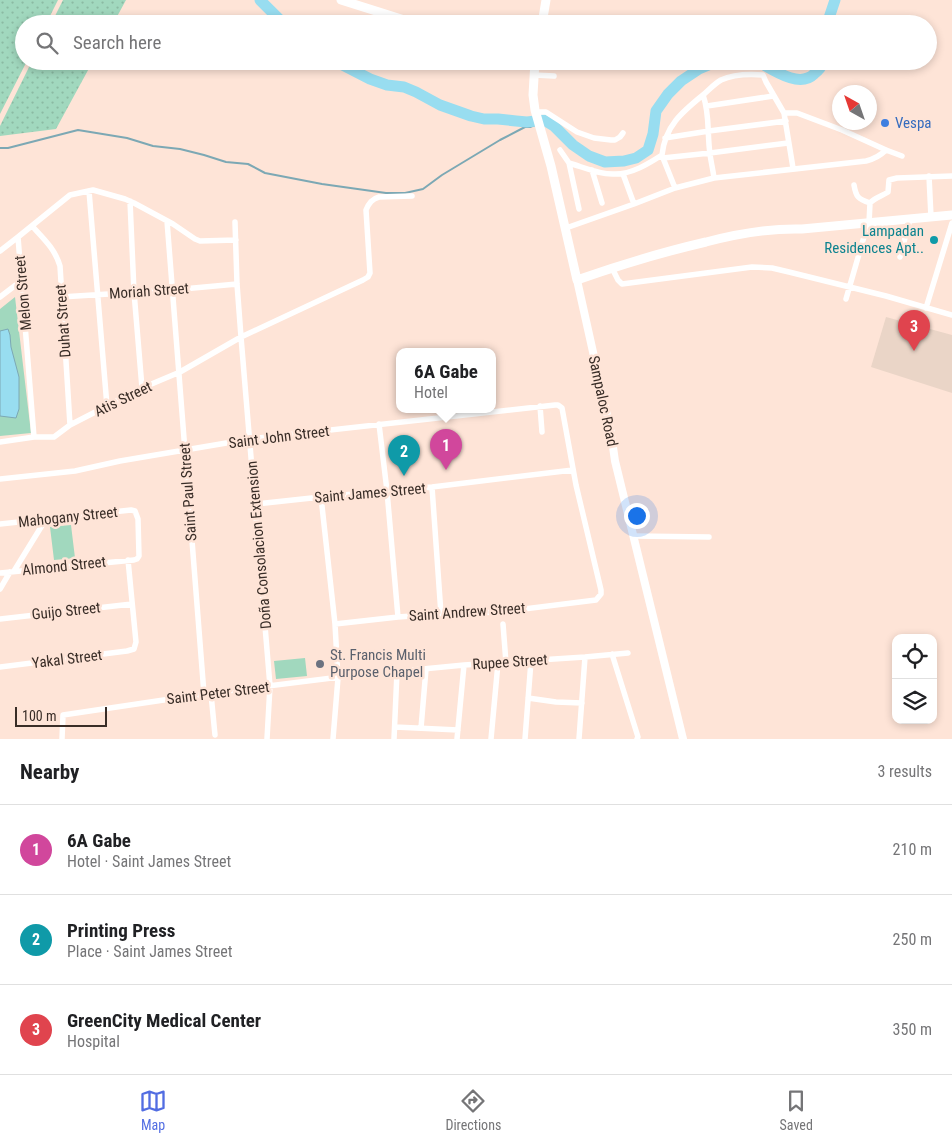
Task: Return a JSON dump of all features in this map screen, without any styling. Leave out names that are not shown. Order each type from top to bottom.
[{"type":"main road","points":[[341,0],[388,15]]},
{"type":"main road","points":[[544,15],[546,0]]},
{"type":"main road","name":"Sampaloc Road","points":[[534,70],[533,95],[536,113],[552,166],[577,280]]},
{"type":"main road","points":[[577,280],[677,248],[732,236],[784,228],[802,229],[952,215]]},
{"type":"street","points":[[674,188],[663,156],[665,138],[677,118],[690,105],[722,80],[731,77],[750,74],[764,75],[773,96],[784,113],[792,168]]},
{"type":"street","points":[[534,75],[554,76]]},
{"type":"street","points":[[703,95],[707,106],[710,153],[714,178]]},
{"type":"street","points":[[707,106],[773,96]]},
{"type":"street","points":[[536,113],[546,112],[577,132],[594,138],[615,140],[623,133]]},
{"type":"street","points":[[784,113],[797,113],[902,156]]},
{"type":"street","points":[[665,138],[786,122]]},
{"type":"street","points":[[569,163],[604,174],[614,175],[623,174],[663,156],[710,153],[788,143]]},
{"type":"street","points":[[560,150],[569,163],[579,209]]},
{"type":"street","points":[[566,228],[674,188],[714,178],[874,160],[886,150]]},
{"type":"street","points":[[592,170],[602,203]]},
{"type":"street","points":[[623,174],[634,204]]},
{"type":"street","points":[[929,176],[931,217]]},
{"type":"street","points":[[846,299],[848,287],[869,223],[870,203],[888,192],[889,180],[952,176]]},
{"type":"street","points":[[854,185],[857,197],[870,203]]},
{"type":"street","name":"Melon Street","points":[[34,437],[18,237],[70,195],[93,190],[130,201],[167,220],[200,241],[236,240]]},
{"type":"street","points":[[89,191],[107,406]]},
{"type":"street","name":"Atis Street","points":[[0,442],[34,437],[54,437],[70,425],[142,388],[180,372],[241,337],[368,277],[370,273],[366,210],[370,202],[374,198],[379,197],[412,196]]},
{"type":"street","points":[[130,201],[134,292],[142,388]]},
{"type":"street","points":[[900,257],[910,219]]},
{"type":"street","name":"Saint Paul Street","points":[[167,220],[185,450],[208,694],[215,735]]},
{"type":"street","name":"Doña Consolacion Extension","points":[[235,222],[237,284],[270,686],[267,739]]},
{"type":"street","points":[[926,308],[952,223]]},
{"type":"street","name":"Duhat Street","points":[[32,226],[52,248],[60,266],[70,425]]},
{"type":"street","points":[[0,251],[18,237]]},
{"type":"street","points":[[612,268],[622,284],[763,267],[789,272],[952,315]]},
{"type":"street","name":"Sampaloc Road","points":[[577,280],[611,433],[615,461],[682,739]]},
{"type":"street","points":[[0,297],[21,281]]},
{"type":"street","name":"Moriah Street","points":[[61,297],[237,284]]},
{"type":"street","points":[[540,406],[542,432]]},
{"type":"street","name":"Saint John Street","points":[[496,411],[540,406],[560,406],[563,410],[573,470]]},
{"type":"street","name":"Saint John Street","points":[[0,479],[75,471],[120,461],[250,439],[477,413]]},
{"type":"street","points":[[379,424],[398,617]]},
{"type":"street","name":"Saint James Street","points":[[256,504],[432,487],[573,470]]},
{"type":"street","name":"Saint Andrew Street","points":[[335,624],[398,617],[500,612],[594,601],[602,590],[573,470]]},
{"type":"street","points":[[432,487],[441,614]]},
{"type":"street","points":[[321,497],[335,624],[338,678],[333,739]]},
{"type":"street","name":"Mahogany Street","points":[[0,524],[131,510],[135,512],[138,520],[139,556],[134,560],[128,560]]},
{"type":"street","points":[[0,589],[46,519]]},
{"type":"street","points":[[634,536],[709,537]]},
{"type":"street","points":[[128,560],[132,604]]},
{"type":"street","name":"Almond Street","points":[[0,573],[128,560]]},
{"type":"street","name":"Guijo Street","points":[[0,619],[132,604]]},
{"type":"street","name":"Yakal Street","points":[[0,667],[134,649],[136,642],[132,604]]},
{"type":"street","points":[[503,624],[506,663]]},
{"type":"street","name":"Rupee Street","points":[[396,727],[395,672],[628,653]]},
{"type":"street","points":[[612,654],[638,736],[637,739]]},
{"type":"street","points":[[579,739],[585,657]]},
{"type":"street","points":[[525,739],[531,661]]},
{"type":"street","points":[[491,739],[498,663]]},
{"type":"street","points":[[457,739],[464,665]]},
{"type":"street","points":[[421,728],[426,669]]},
{"type":"street","name":"Saint Peter Street","points":[[62,739],[63,715],[372,673]]},
{"type":"street","points":[[528,698],[582,703]]},
{"type":"street","points":[[394,739],[396,727],[458,730]]},
{"type":"shaded area","points":[[886,317],[952,335],[952,393],[871,367]]},
{"type":"green space","points":[[0,0],[58,0],[50,15],[15,15],[15,70],[22,70],[0,114]]},
{"type":"green space","points":[[63,0],[126,0],[118,15],[56,15]]},
{"type":"green space","points":[[28,70],[88,70],[56,129],[0,136],[0,126]]},
{"type":"green space","points":[[15,297],[31,433],[0,436],[0,309]]},
{"type":"green space","points":[[71,525],[75,558],[54,560],[50,527]]},
{"type":"green space","points":[[305,658],[307,676],[276,679],[274,661]]},
{"type":"water","points":[[8,329],[19,377],[19,409],[16,418],[0,416],[0,331]]},
{"type":"waterway","points":[[260,0],[275,15]]},
{"type":"waterway","points":[[830,15],[835,0]]},
{"type":"waterway","points":[[352,70],[387,85],[404,87],[440,105],[471,116],[484,119],[527,122],[544,120],[554,126],[573,145],[589,156],[605,162],[636,158],[648,150],[653,134],[656,111],[668,94],[681,81],[698,70]]},
{"type":"waterway","points":[[773,70],[793,79],[808,78],[818,70]]},
{"type":"waterway","points":[[0,148],[8,148],[78,130],[127,138],[153,146],[180,149],[226,162],[248,164],[265,173],[322,184],[386,193],[405,193],[423,189],[442,175],[500,140],[525,127],[535,125]]},
{"type":"place","name":"Vespa","points":[[885,123]]},
{"type":"place","name":"Lampadan Residences Apt..","points":[[934,240]]},
{"type":"place","name":"GreenCity Medical Center","points":[[914,351]]},
{"type":"place","name":"6A Gabe","points":[[446,470]]},
{"type":"place","name":"Printing Press","points":[[404,476]]},
{"type":"place","name":"St. Francis Multi Purpose Chapel","points":[[320,664]]}]
